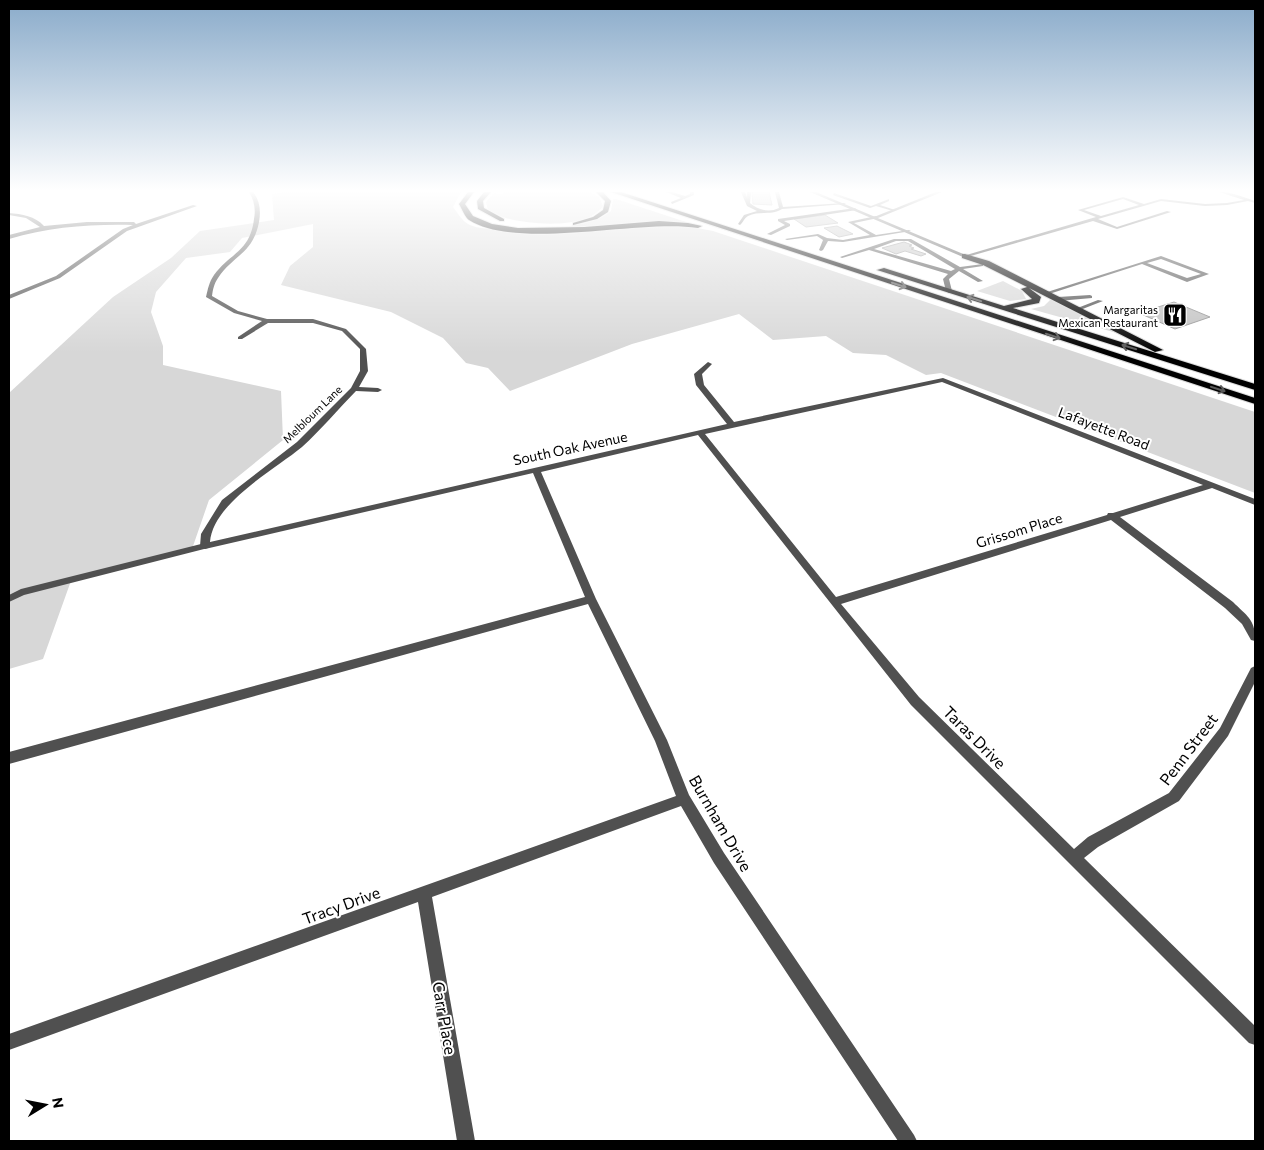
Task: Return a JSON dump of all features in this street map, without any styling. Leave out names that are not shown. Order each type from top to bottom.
[{"type":"highway","points":[[791,246],[1255,401]]},
{"type":"highway","points":[[808,246],[1255,387]]},
{"type":"highway","points":[[965,256],[1037,297],[1036,301],[1032,304],[1003,308]]},
{"type":"highway","points":[[965,256],[986,263],[1154,348],[1209,372]]},
{"type":"street","points":[[9,297],[58,277],[103,246]]},
{"type":"street","name":"Melbloum Lane","points":[[205,546],[206,534],[225,502],[300,444],[354,389],[364,371],[363,349],[344,330],[313,321],[267,321],[236,312],[209,297],[209,285],[218,272],[249,246]]},
{"type":"street","points":[[942,246],[965,256]]},
{"type":"street","points":[[240,338],[267,321]]},
{"type":"street","points":[[708,364],[698,374],[700,385],[732,425]]},
{"type":"street","name":"South Oak Avenue","points":[[205,546],[701,434],[732,425],[943,380]]},
{"type":"street","name":"Lafayette Road","points":[[943,380],[1255,502]]},
{"type":"street","points":[[354,389],[378,390]]},
{"type":"street","name":"Taras Drive","points":[[701,434],[834,602],[915,700],[1255,1037]]},
{"type":"street","name":"Burnham Drive","points":[[536,470],[591,599],[661,740],[684,798],[719,858],[908,1141]]},
{"type":"street","name":"Grissom Place","points":[[834,602],[1213,485]]},
{"type":"street","points":[[1111,515],[1230,605],[1246,622],[1255,637]]},
{"type":"street","points":[[9,758],[591,599]]},
{"type":"street","name":"Penn Street","points":[[1073,858],[1093,842],[1174,798],[1224,732],[1255,671]]},
{"type":"street","name":"Tracy Drive","points":[[9,1042],[424,894],[684,798]]},
{"type":"street","name":"Carr Place","points":[[424,894],[466,1141]]},
{"type":"lane","points":[[822,250],[824,246]]},
{"type":"lane","points":[[842,257],[880,246]]},
{"type":"lane","points":[[918,246],[980,281]]},
{"type":"lane","points":[[965,256],[1001,246]]},
{"type":"lane","points":[[870,249],[951,273]]},
{"type":"lane","points":[[1047,293],[1160,257],[1206,274],[1187,280],[1143,263]]},
{"type":"lane","points":[[949,291],[946,279],[951,273],[957,269],[981,265]]},
{"type":"lane","points":[[1058,299],[1090,297]]},
{"type":"lane","points":[[1078,309],[1100,301]]},
{"type":"lane","points":[[9,599],[22,592],[205,546]]},
{"type":"shaded area","points":[[184,246],[235,246],[230,252],[186,258],[156,292],[151,312],[163,346],[163,365],[281,391],[283,440],[209,500],[192,549],[72,578],[43,659],[9,669],[9,393],[113,297],[171,258]]},
{"type":"shaded area","points":[[757,246],[1255,412],[1255,493],[941,373],[926,375],[886,355],[853,353],[826,336],[773,340],[739,314],[632,344],[510,391],[488,368],[466,363],[443,338],[391,312],[281,285],[290,266],[313,247]]},
{"type":"shaded area","points":[[1003,281],[1022,291],[1026,299],[1010,301],[977,291]]},
{"type":"shaded area","points":[[1051,299],[1117,333],[1031,309],[1044,306]]},
{"type":"building","points":[[891,246],[910,246],[914,248],[911,249],[926,254],[921,256],[905,251],[896,254],[882,248]]},
{"type":"building","name":"Margaritas Mexican Restaurant","points":[[1174,302],[1210,317],[1175,329],[1139,313]]},
{"type":"place","name":"Margaritas Mexican Restaurant","points":[[1175,315]]}]
